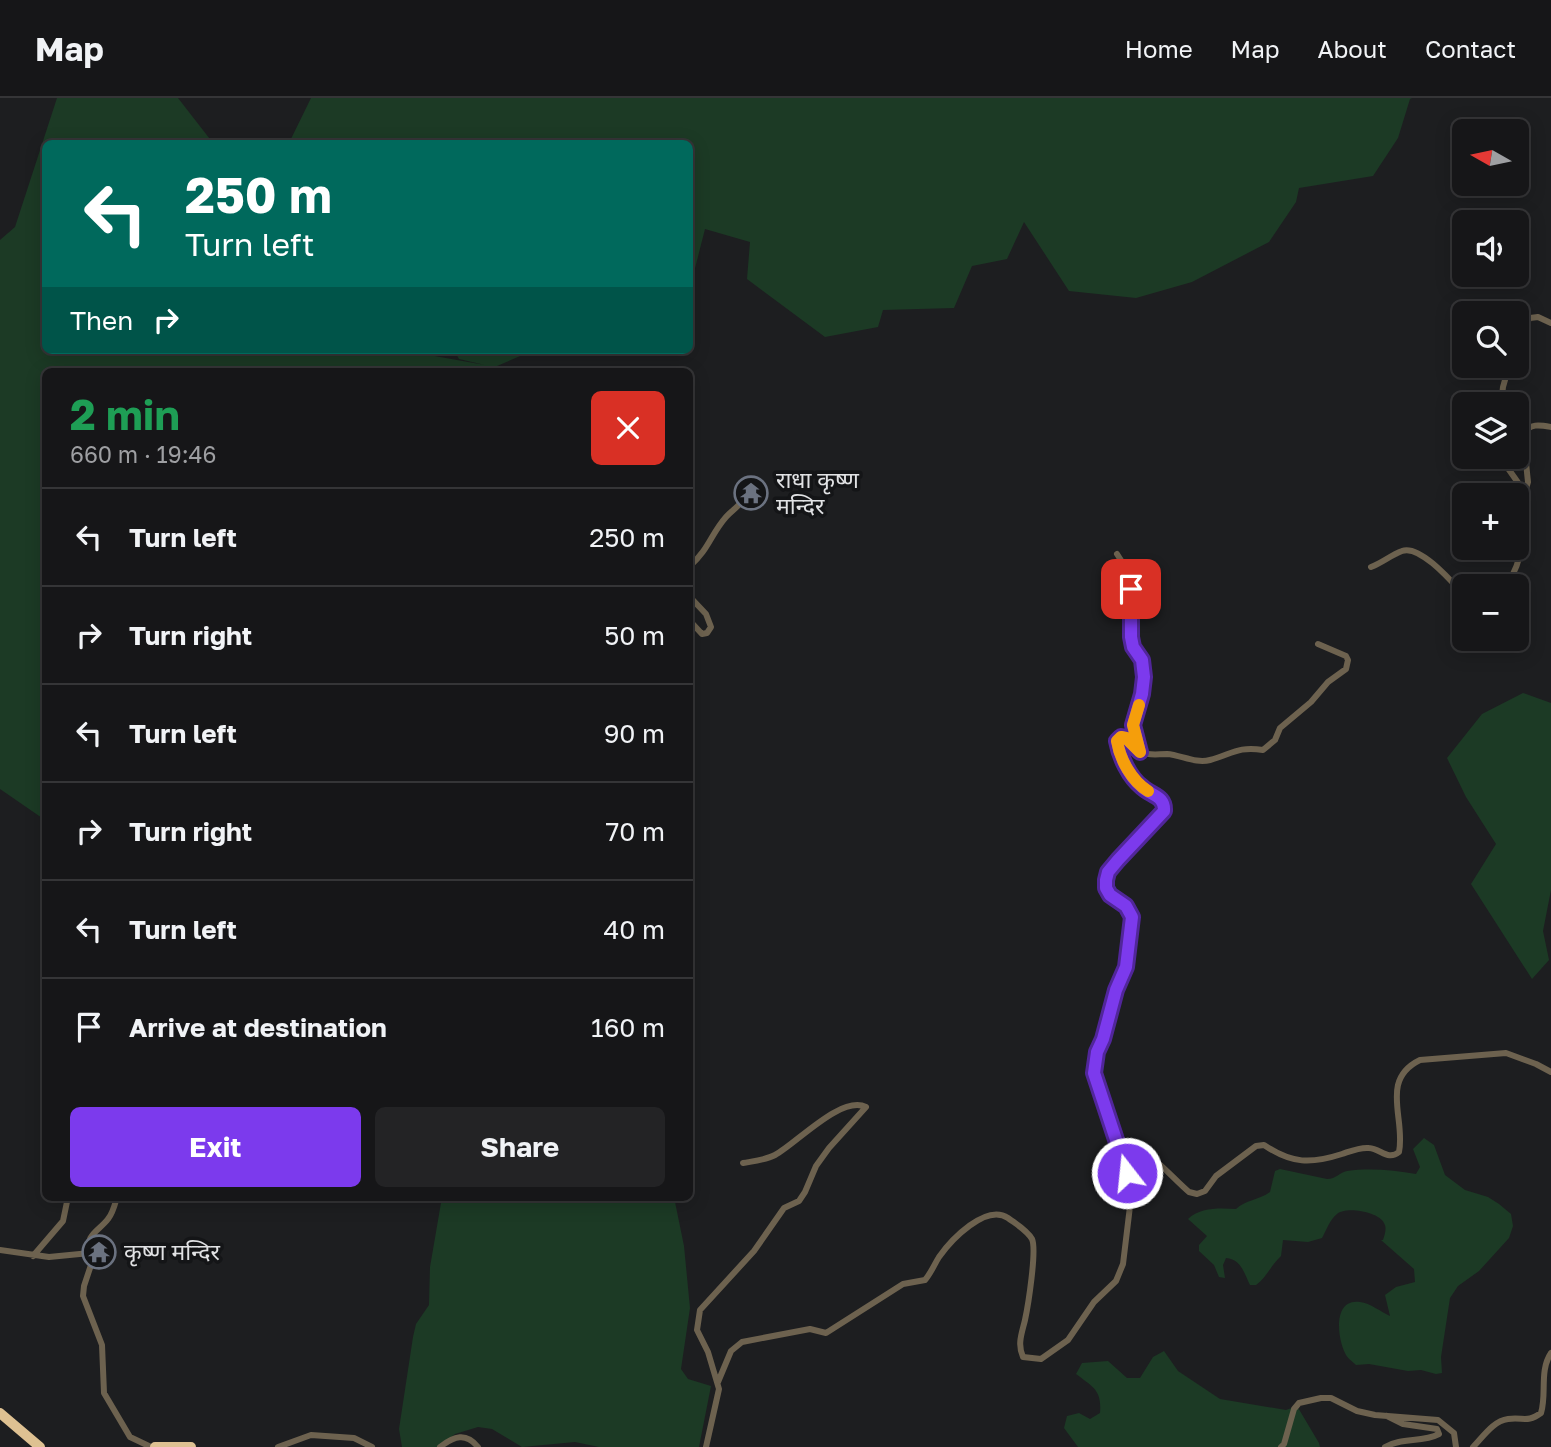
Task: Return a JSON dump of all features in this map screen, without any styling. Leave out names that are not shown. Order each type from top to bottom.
[{"type":"highway","points":[[0,1413],[40,1447]]},
{"type":"highway","points":[[153,1447],[191,1447]]},
{"type":"street","points":[[1529,319],[1538,317],[1551,323]]},
{"type":"street","points":[[1528,483],[1523,434],[1531,426],[1551,427]]},
{"type":"street","points":[[693,564],[701,557],[726,517],[741,503],[746,491]]},
{"type":"street","points":[[1371,567],[1410,549],[1422,555],[1452,584]]},
{"type":"street","points":[[1117,554],[1129,573],[1131,637],[1133,647],[1142,660],[1144,677],[1133,725],[1140,752]]},
{"type":"street","points":[[693,600],[706,614],[710,627],[707,633],[702,634],[693,624]]},
{"type":"street","points":[[718,1382],[731,1351],[742,1342],[810,1329],[826,1333],[832,1330],[903,1284],[925,1280],[940,1255],[964,1230],[996,1213],[1026,1231],[1034,1245],[1019,1344],[1023,1357],[1041,1359],[1062,1346],[1094,1302],[1116,1281],[1123,1264],[1131,1198],[1118,1140],[1094,1073],[1097,1052],[1126,967],[1132,917],[1126,906],[1110,895],[1106,880],[1108,872],[1118,860],[1164,811],[1161,799],[1142,787],[1131,774],[1117,741],[1121,737],[1126,738],[1140,752],[1201,761],[1236,749],[1248,747],[1263,750],[1275,740],[1280,728],[1346,669],[1346,656],[1318,644]]},
{"type":"street","points":[[1118,1140],[1129,1142],[1184,1187],[1197,1194],[1205,1191],[1216,1176],[1256,1146],[1264,1145],[1276,1153],[1305,1162],[1324,1160],[1361,1148],[1372,1148],[1395,1156],[1399,1152],[1402,1137],[1395,1099],[1398,1084],[1409,1065],[1420,1060],[1506,1054],[1551,1072]]},
{"type":"street","points":[[706,1447],[718,1399],[718,1382],[697,1330],[699,1310],[754,1251],[784,1208],[799,1201],[828,1147],[866,1107],[860,1104],[830,1115],[773,1156],[743,1163]]},
{"type":"street","points":[[33,1256],[63,1221],[67,1201]]},
{"type":"street","points":[[116,1201],[109,1219],[90,1237],[88,1248],[94,1260],[83,1296],[102,1345],[104,1393],[130,1437],[153,1447]]},
{"type":"street","points":[[0,1250],[49,1257],[90,1253]]},
{"type":"street","points":[[1473,1447],[1492,1427],[1507,1419],[1532,1420],[1541,1413],[1545,1399],[1544,1376],[1547,1358],[1551,1353]]},
{"type":"street","points":[[1282,1447],[1294,1409],[1307,1401],[1331,1398],[1357,1411],[1438,1420],[1454,1433],[1457,1447]]},
{"type":"street","points":[[1385,1415],[1403,1424],[1437,1429],[1439,1434],[1401,1440],[1385,1447]]},
{"type":"street","points":[[278,1447],[311,1435],[354,1438],[372,1447]]},
{"type":"street","points":[[440,1447],[448,1441],[465,1436],[478,1447]]},
{"type":"green space","points":[[57,98],[178,98],[211,140],[43,140]]},
{"type":"green space","points":[[311,98],[1412,98],[1398,138],[1373,176],[1299,188],[1296,202],[1269,242],[1192,282],[1136,298],[1069,291],[1024,222],[1007,259],[972,266],[954,308],[883,310],[878,327],[825,337],[747,279],[750,242],[705,229],[693,276],[693,140],[290,140]]},
{"type":"green space","points":[[42,144],[42,354],[423,354],[485,365],[459,359],[456,354],[525,354],[496,368],[42,368],[42,818],[0,789],[0,240],[15,227]]},
{"type":"green space","points":[[1523,693],[1551,703],[1551,890],[1543,931],[1549,960],[1532,979],[1471,884],[1496,844],[1466,797],[1447,758],[1482,714]]},
{"type":"green space","points":[[1424,1138],[1434,1145],[1445,1175],[1465,1190],[1488,1197],[1499,1204],[1511,1214],[1513,1226],[1509,1238],[1479,1271],[1458,1286],[1450,1298],[1441,1357],[1442,1373],[1408,1371],[1369,1364],[1356,1365],[1348,1358],[1342,1346],[1339,1320],[1345,1306],[1351,1302],[1360,1302],[1390,1316],[1385,1295],[1396,1287],[1415,1282],[1414,1269],[1381,1240],[1385,1227],[1376,1216],[1347,1210],[1332,1219],[1322,1238],[1308,1242],[1283,1240],[1281,1256],[1256,1285],[1250,1285],[1241,1267],[1231,1259],[1226,1258],[1223,1265],[1225,1278],[1219,1277],[1214,1265],[1199,1251],[1199,1245],[1207,1236],[1188,1219],[1204,1210],[1236,1209],[1266,1195],[1270,1192],[1275,1171],[1280,1169],[1327,1179],[1355,1170],[1416,1174],[1420,1167],[1413,1149]]},
{"type":"green space","points":[[441,1201],[675,1201],[684,1246],[690,1308],[681,1369],[688,1379],[711,1386],[699,1447],[599,1447],[575,1442],[522,1447],[492,1429],[478,1427],[455,1434],[439,1447],[402,1447],[399,1429],[413,1337],[416,1324],[429,1305],[430,1267]]},
{"type":"green space","points":[[1164,1351],[1178,1371],[1220,1399],[1286,1410],[1297,1406],[1320,1447],[1078,1447],[1064,1428],[1067,1416],[1079,1413],[1090,1419],[1100,1413],[1098,1394],[1076,1374],[1082,1363],[1108,1361],[1127,1378],[1140,1378],[1153,1357]]},
{"type":"slow traffic","points":[[1139,705],[1133,725],[1140,752],[1126,738],[1121,737],[1117,741],[1131,774],[1148,791]]},
{"type":"place","name":"राधा कृष्ण मन्दिर","points":[[751,493]]},
{"type":"place","name":"कृष्ण मन्दिर","points":[[99,1252]]},
{"type":"route","points":[[1127,1173],[1094,1073],[1097,1052],[1126,967],[1132,917],[1130,910],[1110,895],[1106,880],[1108,872],[1118,860],[1164,811],[1161,799],[1142,787],[1131,774],[1117,741],[1121,737],[1126,738],[1140,752],[1133,725],[1144,677],[1142,660],[1133,647],[1131,637],[1131,589]]}]
